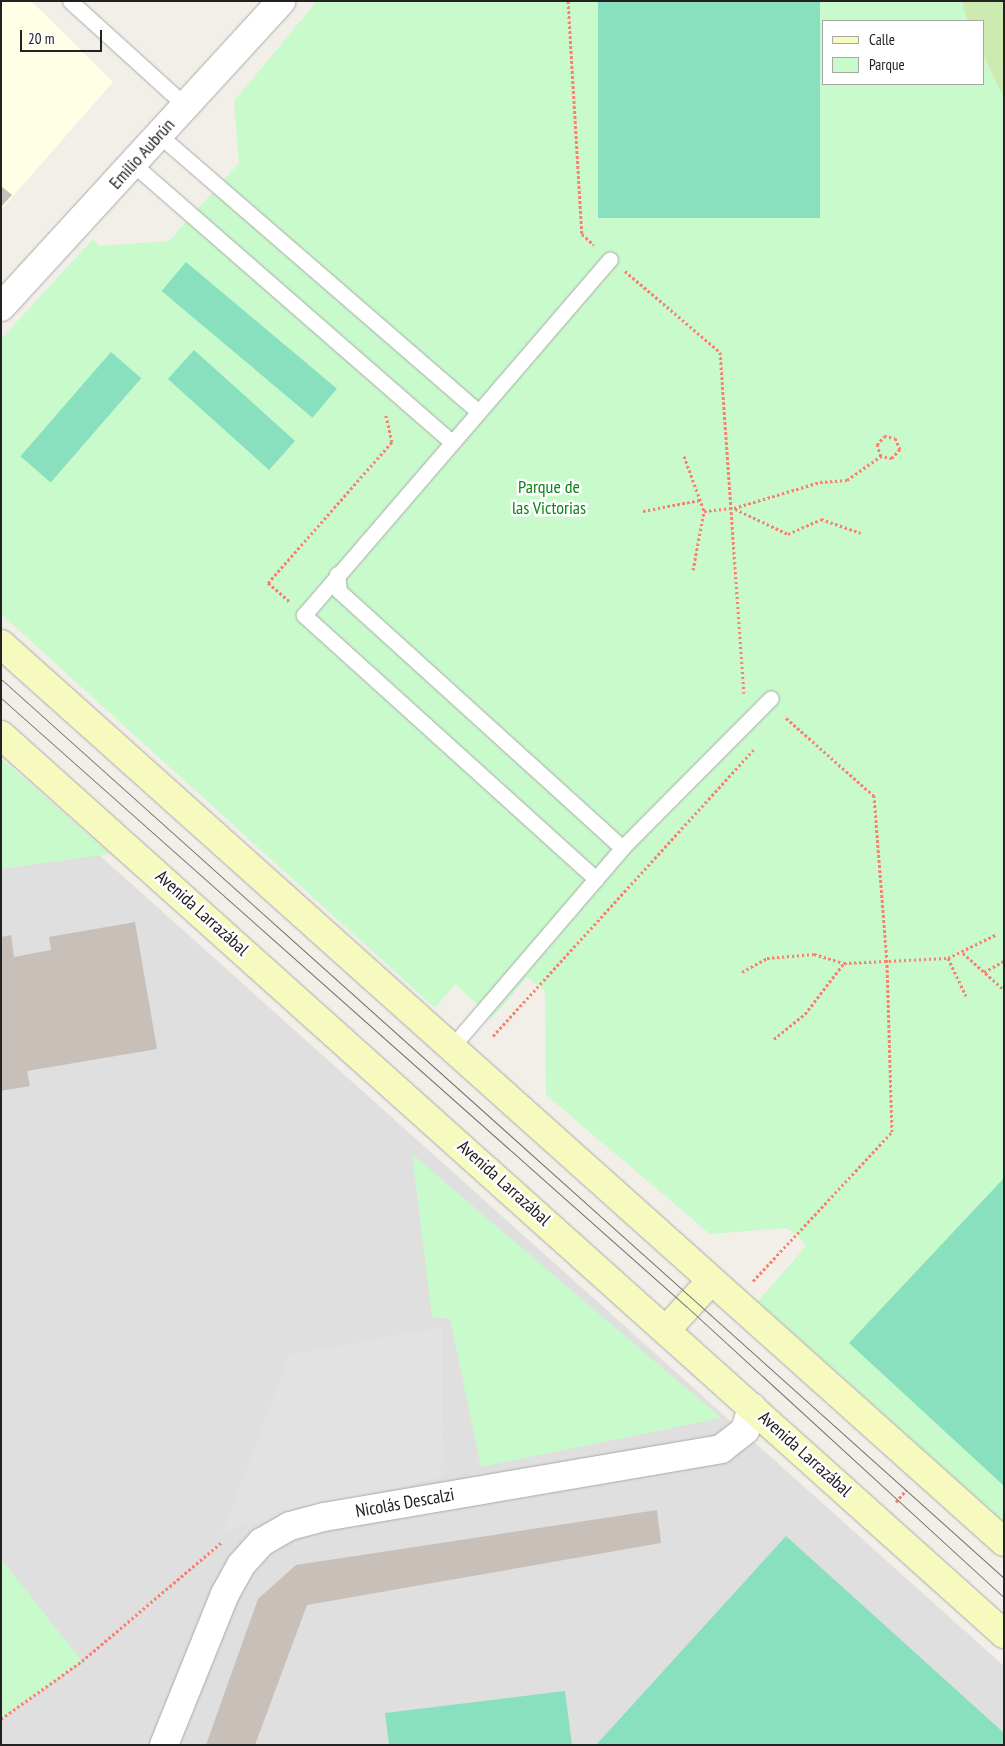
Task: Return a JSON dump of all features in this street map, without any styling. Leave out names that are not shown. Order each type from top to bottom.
[{"type":"main road","points":[[1,644],[458,1039],[710,1282],[1004,1542]]},
{"type":"main road","name":"Avenida Larrazábal","points":[[1,734],[667,1329],[1004,1634]]},
{"type":"main road","points":[[667,1329],[710,1282]]},
{"type":"street","name":"Emilio Aubrún","points":[[1,307],[281,1]]},
{"type":"street","name":"Nicolás Descalzi","points":[[164,1745],[226,1594],[241,1565],[262,1542],[290,1526],[324,1517],[721,1449],[745,1430],[752,1407]]},
{"type":"lane","points":[[70,1],[186,106]]},
{"type":"lane","points":[[159,135],[478,411]]},
{"type":"lane","points":[[133,164],[452,442]]},
{"type":"lane","points":[[596,879],[304,614],[610,259]]},
{"type":"lane","points":[[337,574],[339,591],[622,848]]},
{"type":"lane","points":[[458,1039],[622,848],[771,698]]},
{"type":"path","points":[[568,1],[582,234],[720,352],[734,508],[746,724]]},
{"type":"path","points":[[304,614],[268,583],[392,442],[391,424],[383,410]]},
{"type":"path","points":[[704,510],[734,508],[820,482],[847,480],[881,456],[892,458],[900,449],[895,438],[884,436],[876,445],[881,456]]},
{"type":"path","points":[[684,456],[704,510],[693,570]]},
{"type":"path","points":[[643,510],[700,500]]},
{"type":"path","points":[[734,508],[788,534],[821,519],[862,533]]},
{"type":"path","points":[[771,698],[788,711],[777,723]]},
{"type":"path","points":[[746,1275],[753,1281],[892,1132],[887,962],[874,796],[784,716]]},
{"type":"path","points":[[458,1039],[483,1046],[757,745]]},
{"type":"path","points":[[742,972],[766,958],[804,955],[844,962],[887,962],[948,958],[963,953],[997,934]]},
{"type":"path","points":[[963,953],[1003,990]]},
{"type":"path","points":[[948,958],[966,996]]},
{"type":"path","points":[[984,972],[1004,961]]},
{"type":"path","points":[[774,1039],[805,1014],[844,962]]},
{"type":"path","points":[[879,1521],[923,1469]]},
{"type":"shaded area","points":[[1,1],[31,1],[113,82],[1,210]]},
{"type":"shaded area","points":[[1,767],[1004,1666],[1004,1745],[1,1745]]},
{"type":"shaded area","points":[[442,1327],[441,1477],[238,1526],[221,1538],[289,1355]]},
{"type":"green space","name":"Parque de las Victorias","points":[[317,1],[962,1],[967,20],[822,20],[822,85],[985,85],[985,59],[1004,99],[1004,1522],[758,1301],[806,1246],[796,1235],[787,1228],[710,1234],[546,1095],[545,992],[539,986],[527,977],[492,1018],[455,984],[435,1008],[1,614],[1,339],[93,239],[99,246],[169,241],[239,163],[234,101]]},
{"type":"green space","points":[[598,1],[820,1],[820,218],[598,218]]},
{"type":"green space","points":[[962,1],[1004,1],[1004,99],[985,59],[985,20],[967,20]]},
{"type":"green space","points":[[186,262],[337,389],[312,418],[162,291]]},
{"type":"green space","points":[[194,350],[295,441],[269,470],[168,379]]},
{"type":"green space","points":[[111,352],[141,378],[51,482],[20,456]]},
{"type":"green space","points":[[1,758],[110,854],[1,869]]},
{"type":"green space","points":[[412,1154],[721,1418],[481,1467],[450,1319],[432,1317]]},
{"type":"green space","points":[[1004,1178],[1004,1486],[849,1343]]},
{"type":"green space","points":[[786,1536],[1004,1733],[1004,1745],[596,1745]]},
{"type":"green space","points":[[1,1559],[82,1661],[1,1719]]},
{"type":"green space","points":[[565,1691],[572,1745],[389,1745],[385,1713]]},
{"type":"building","points":[[1,186],[12,195],[1,207]]},
{"type":"building","points":[[135,922],[157,1049],[27,1071],[30,1086],[1,1091],[1,937],[11,935],[14,957],[51,950],[49,937]]},
{"type":"building","points":[[657,1510],[661,1543],[307,1605],[255,1745],[206,1745],[258,1599],[296,1565]]},
{"type":"tram line","points":[[1,679],[1004,1578]]},
{"type":"tram line","points":[[1,698],[687,1307],[1004,1597]]}]
